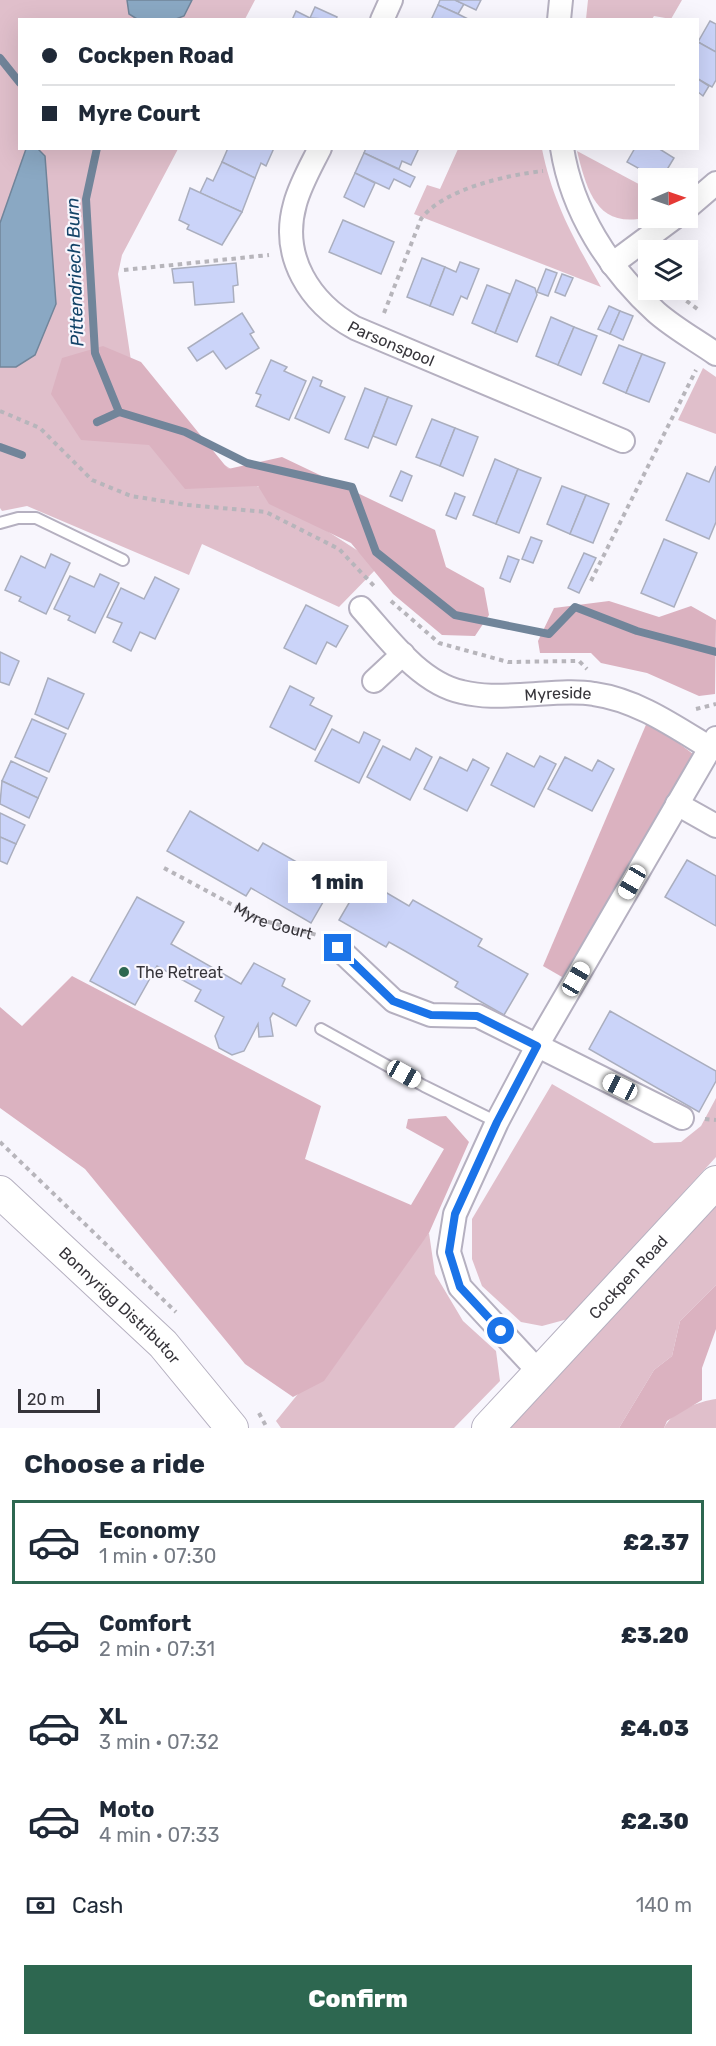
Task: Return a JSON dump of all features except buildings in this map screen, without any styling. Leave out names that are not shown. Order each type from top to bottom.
[{"type":"main road","name":"Cockpen Road","points":[[488,1428],[716,1182]]},
{"type":"main road","name":"Bonnyrigg Distributor","points":[[0,1192],[163,1344],[232,1428]]},
{"type":"street","points":[[383,18],[392,0]]},
{"type":"street","points":[[559,18],[561,0]]},
{"type":"street","name":"Parsonspool","points":[[319,150],[295,205],[294,252],[300,275],[324,308],[339,319],[374,336],[623,441]]},
{"type":"street","points":[[563,159],[581,212],[612,264],[657,313],[712,351]]},
{"type":"street","points":[[698,199],[716,183]]},
{"type":"street","points":[[612,264],[661,228]]},
{"type":"street","name":"Myreside","points":[[361,608],[403,654],[428,676],[459,692],[484,696],[593,693],[621,700],[713,743]]},
{"type":"street","points":[[374,681],[403,654]]},
{"type":"street","points":[[539,1372],[460,1287],[449,1252],[455,1214],[497,1122],[537,1046],[713,743]]},
{"type":"street","points":[[677,804],[716,826]]},
{"type":"street","points":[[338,948],[393,1001],[431,1015],[477,1016],[682,1118]]},
{"type":"lane","points":[[0,523],[18,518],[36,518],[123,560]]},
{"type":"lane","points":[[321,1029],[424,1086],[497,1122]]},
{"type":"path","points":[[374,336],[421,219],[429,209],[442,200],[563,159]]},
{"type":"path","points":[[124,270],[294,252]]},
{"type":"path","points":[[685,300],[707,316]]},
{"type":"path","points":[[591,581],[652,455],[712,351]]},
{"type":"path","points":[[0,411],[40,428],[92,480],[130,496],[188,505],[266,512],[339,549],[379,591]]},
{"type":"path","points":[[388,598],[439,643],[508,662],[579,661],[592,675]]},
{"type":"path","points":[[687,709],[700,710],[716,704]]},
{"type":"path","name":"Myre Court","points":[[164,868],[261,920],[318,935],[338,948]]},
{"type":"shaded area","points":[[0,0],[255,0],[246,18],[18,18],[18,150],[177,150],[122,255],[118,274],[133,374],[223,464],[380,565],[339,607],[202,544],[189,575],[27,506],[2,511],[0,508]]},
{"type":"shaded area","points":[[588,0],[682,0],[672,18],[654,16],[653,18],[586,18]]},
{"type":"shaded area","points":[[458,150],[542,150],[558,204],[601,287],[414,214],[427,185],[440,189]]},
{"type":"shaded area","points":[[577,151],[638,184],[638,219],[617,218],[606,212],[597,204],[585,180]]},
{"type":"shaded area","points":[[103,346],[141,362],[228,469],[282,457],[435,530],[446,567],[484,588],[489,615],[475,636],[442,635],[393,594],[351,543],[269,504],[258,486],[185,489],[149,445],[81,440],[51,394],[62,358]]},
{"type":"shaded area","points":[[703,368],[716,377],[716,434],[678,420]]},
{"type":"shaded area","points":[[609,601],[659,617],[691,606],[716,620],[715,694],[699,696],[647,673],[601,663],[591,653],[540,653],[538,641],[554,608]]},
{"type":"shaded area","points":[[648,720],[697,757],[569,981],[543,966]]},
{"type":"shaded area","points":[[72,976],[321,1106],[305,1159],[411,1205],[444,1149],[406,1128],[408,1119],[446,1116],[469,1142],[429,1233],[324,1381],[293,1397],[245,1364],[85,1169],[0,1108],[0,1007],[22,1026]]},
{"type":"shaded area","points":[[552,1084],[654,1143],[681,1142],[701,1126],[716,1098],[716,1157],[568,1319],[542,1326],[521,1322],[482,1286],[472,1259],[472,1219]]},
{"type":"shaded area","points":[[716,1203],[716,1285],[680,1321],[672,1356],[654,1370],[619,1428],[503,1428]]},
{"type":"shaded area","points":[[429,1233],[435,1274],[463,1321],[496,1351],[500,1381],[454,1428],[281,1428],[276,1421]]},
{"type":"shaded area","points":[[716,1285],[716,1329],[702,1368],[702,1400],[667,1421],[664,1428],[619,1428],[654,1370],[672,1356],[680,1321]]},
{"type":"shaded area","points":[[716,1399],[716,1428],[664,1428],[673,1417],[686,1408]]},
{"type":"water","points":[[127,0],[192,0],[184,16],[179,18],[135,18],[129,14]]},
{"type":"water","points":[[26,150],[39,150],[45,156],[56,304],[35,355],[16,367],[0,367],[0,223]]},
{"type":"waterway","name":"Pittendriech Burn","points":[[0,58],[18,80]]},
{"type":"waterway","name":"Pittendriech Burn","points":[[97,150],[86,199],[95,353],[119,412],[185,432],[247,463],[352,487],[376,552],[455,615],[549,634],[575,607],[637,631],[716,652]]},
{"type":"waterway","points":[[97,422],[119,412]]},
{"type":"waterway","points":[[0,447],[22,455]]},
{"type":"place","name":"The Retreat","points":[[124,972]]},
{"type":"route","points":[[338,948],[393,1001],[431,1015],[477,1016],[537,1046],[497,1122],[455,1214],[449,1252],[460,1287],[501,1331]]}]
